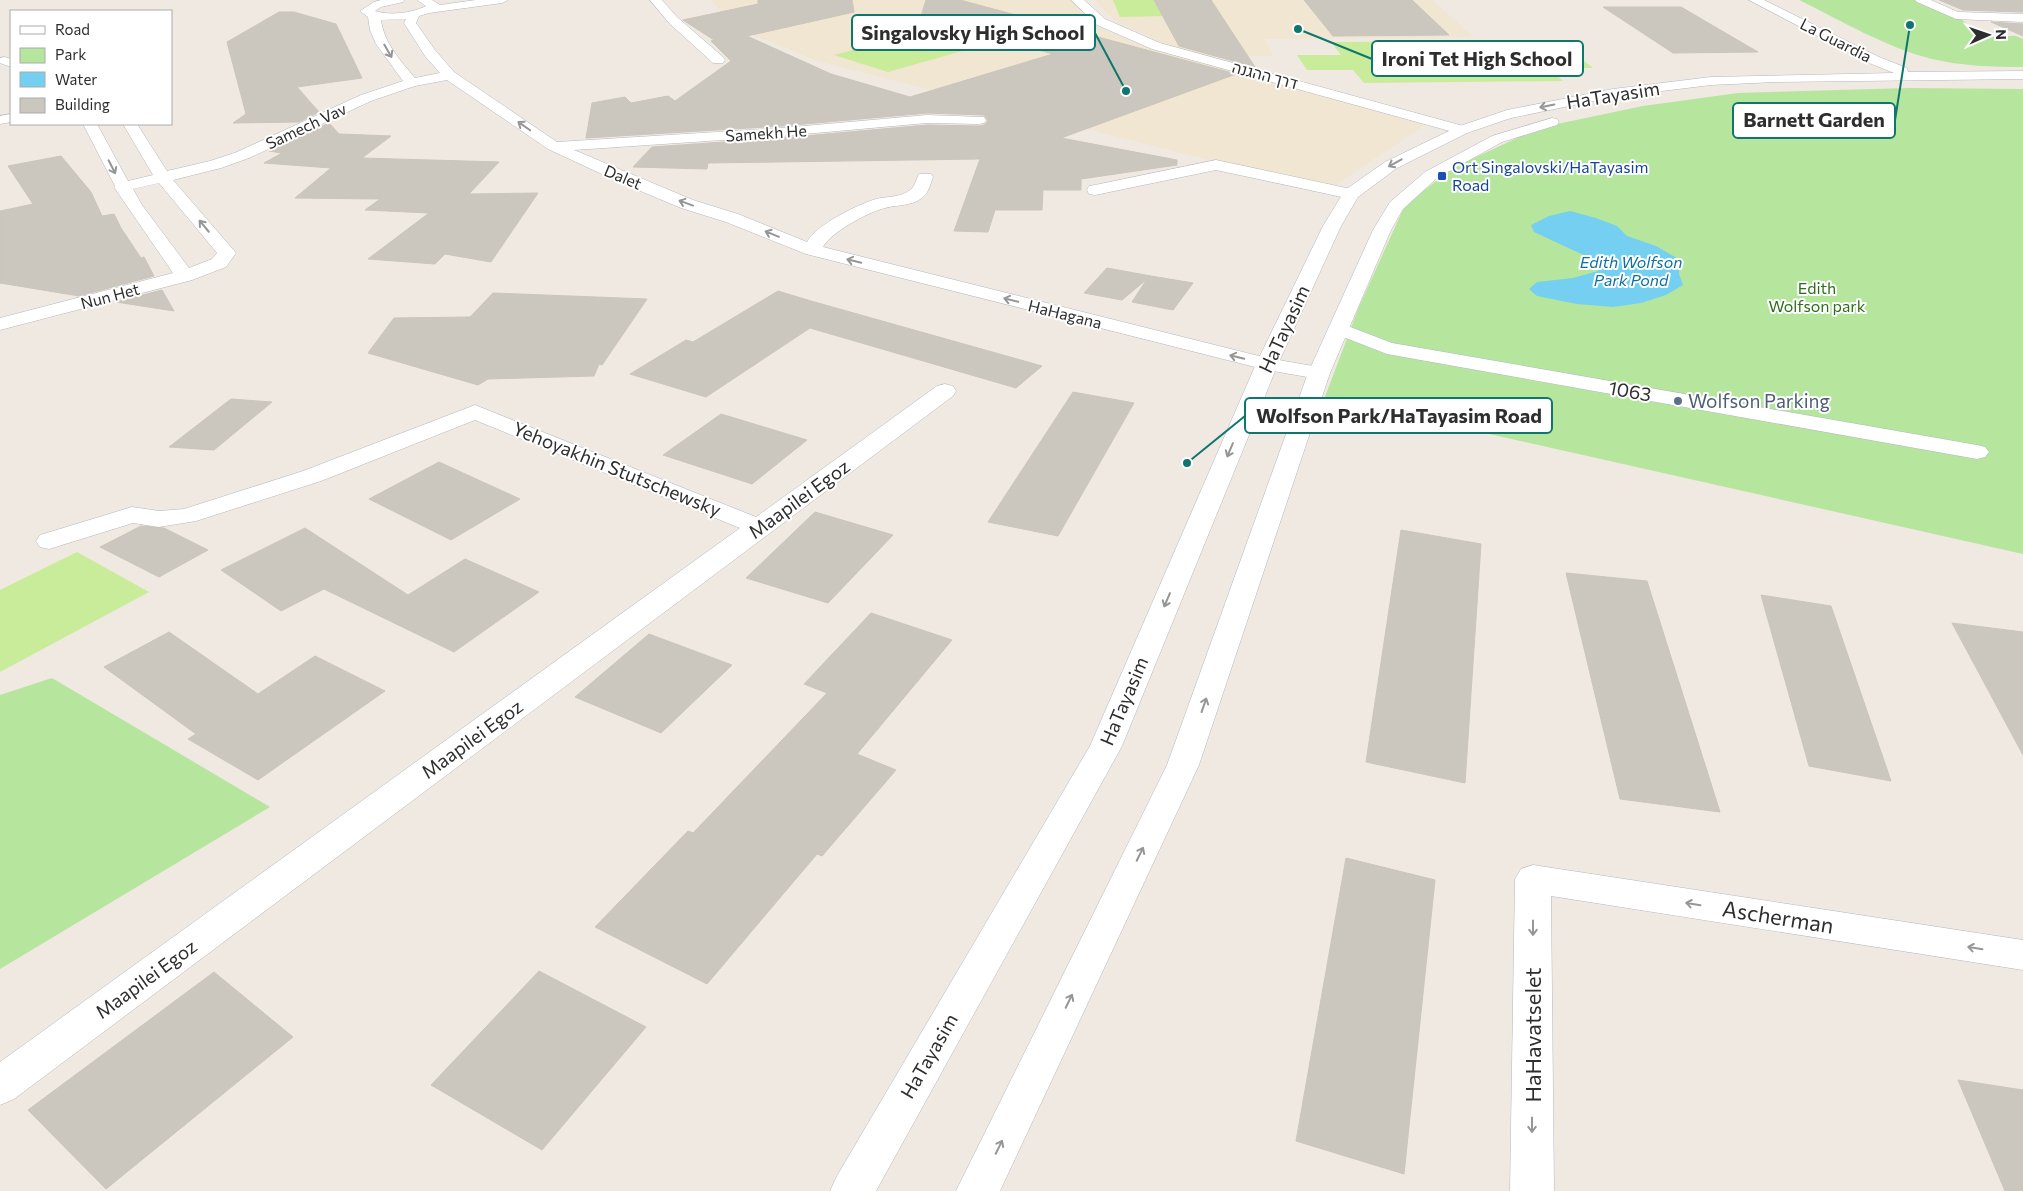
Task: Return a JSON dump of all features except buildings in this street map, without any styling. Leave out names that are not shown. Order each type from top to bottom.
[{"type":"street","points":[[372,7],[399,0]]},
{"type":"street","points":[[449,75],[413,29],[410,23],[415,14],[425,5],[502,0]]},
{"type":"street","points":[[656,0],[673,20],[718,60]]},
{"type":"street","name":"דרך ההגנה","points":[[1077,0],[1101,22],[1156,46],[1462,130]]},
{"type":"street","name":"La Guardia","points":[[1755,0],[1892,68],[1919,76],[1945,80],[2022,80]]},
{"type":"street","name":"La Guardia","points":[[1782,0],[1796,7]]},
{"type":"street","points":[[1921,0],[1956,14],[2023,18]]},
{"type":"street","points":[[372,7],[390,16],[415,14]]},
{"type":"street","points":[[372,7],[376,20],[376,29],[392,58],[412,83]]},
{"type":"street","points":[[1831,83],[1854,72],[1862,65],[1862,58],[1853,50]]},
{"type":"street","name":"La Guardia","points":[[1886,50],[1915,66],[1920,71],[1919,76]]},
{"type":"street","points":[[1931,62],[2022,80]]},
{"type":"street","name":"Samech Vav","points":[[163,178],[215,165],[243,155],[348,105],[412,83],[449,75]]},
{"type":"street","name":"Dalet","points":[[449,75],[553,146],[624,179],[687,204],[732,218],[812,250]]},
{"type":"street","name":"La Guardia","points":[[1831,83],[1892,84],[1919,76]]},
{"type":"street","name":"HaTayasim","points":[[852,1191],[1106,746],[1267,364],[1332,226],[1352,194],[1391,164],[1462,130],[1507,114],[1643,88],[1711,81],[1831,83],[2022,80]]},
{"type":"street","name":"HaTayasim","points":[[978,1191],[1183,765],[1324,362],[1382,230],[1396,206],[1431,175],[1497,139],[1536,126],[1638,104],[1738,91],[1831,83]]},
{"type":"street","name":"Samekh He","points":[[553,146],[782,132],[927,119],[980,120]]},
{"type":"street","points":[[91,125],[122,187],[185,276]]},
{"type":"street","points":[[122,187],[163,178],[131,125]]},
{"type":"street","points":[[1095,190],[1216,166],[1352,194]]},
{"type":"street","points":[[812,250],[819,237],[857,213],[881,203],[906,200],[919,192],[925,177]]},
{"type":"street","name":"Nun Het","points":[[0,324],[185,276],[219,263],[227,253],[163,178]]},
{"type":"street","name":"HaHagana","points":[[812,250],[1267,364],[1324,362]]},
{"type":"street","name":"1063","points":[[1340,329],[1388,348],[1977,452]]},
{"type":"street","name":"1063","points":[[1324,362],[1388,348]]},
{"type":"street","name":"Maapilei Egoz","points":[[0,1086],[945,392]]},
{"type":"street","name":"Yehoyakhin Stutschewsky","points":[[49,541],[132,515],[159,519],[188,516],[312,476],[475,412],[760,527]]},
{"type":"street","name":"Ascherman","points":[[1533,879],[2023,955]]},
{"type":"street","name":"HaHavatselet","points":[[1532,1191],[1533,879]]},
{"type":"shaded area","points":[[711,0],[1072,0],[1091,24],[1146,47],[1431,121],[1328,190],[817,61],[739,29]]},
{"type":"shaded area","points":[[1095,0],[1432,0],[1474,37],[1265,39],[1273,56],[1210,57],[1165,44],[1114,20]]},
{"type":"green space","points":[[1113,0],[1159,0],[1167,16],[1120,17]]},
{"type":"green space","points":[[1799,0],[1921,0],[1956,15],[1982,36],[2016,36],[2023,39],[2023,67],[1966,65],[1915,54],[1864,33]]},
{"type":"green space","points":[[915,33],[969,49],[888,72],[834,55]]},
{"type":"green space","points":[[1515,41],[1530,54],[1574,53],[1593,68],[1548,68],[1563,81],[1364,83],[1353,70],[1307,70],[1297,55],[1341,55],[1331,42]]},
{"type":"green space","name":"Edith Wolfson park","points":[[1909,88],[2023,89],[2023,554],[1325,397],[1358,309],[1405,205],[1453,168],[1538,128],[1643,106],[1738,93]]},
{"type":"green space","points":[[77,552],[149,592],[0,672],[0,590]]},
{"type":"green space","points":[[52,678],[270,807],[0,969],[0,695]]},
{"type":"water","name":"Edith Wolfson Park Pond","points":[[1570,211],[1617,226],[1627,236],[1656,246],[1680,260],[1679,274],[1683,285],[1666,295],[1641,303],[1613,307],[1577,304],[1537,296],[1529,289],[1537,282],[1573,278],[1598,271],[1592,259],[1534,232],[1531,225],[1549,216]]},
{"type":"place","name":"Barnett Garden","points":[[1910,25]]},
{"type":"place","name":"Ironi Tet High School","points":[[1298,29]]},
{"type":"place","name":"Singalovsky High School","points":[[1126,91]]},
{"type":"place","name":"Ort Singalovski/HaTayasim Road","points":[[1442,176]]},
{"type":"place","name":"Wolfson Parking","points":[[1678,401]]},
{"type":"place","name":"Wolfson Park/HaTayasim Road","points":[[1187,463]]}]
